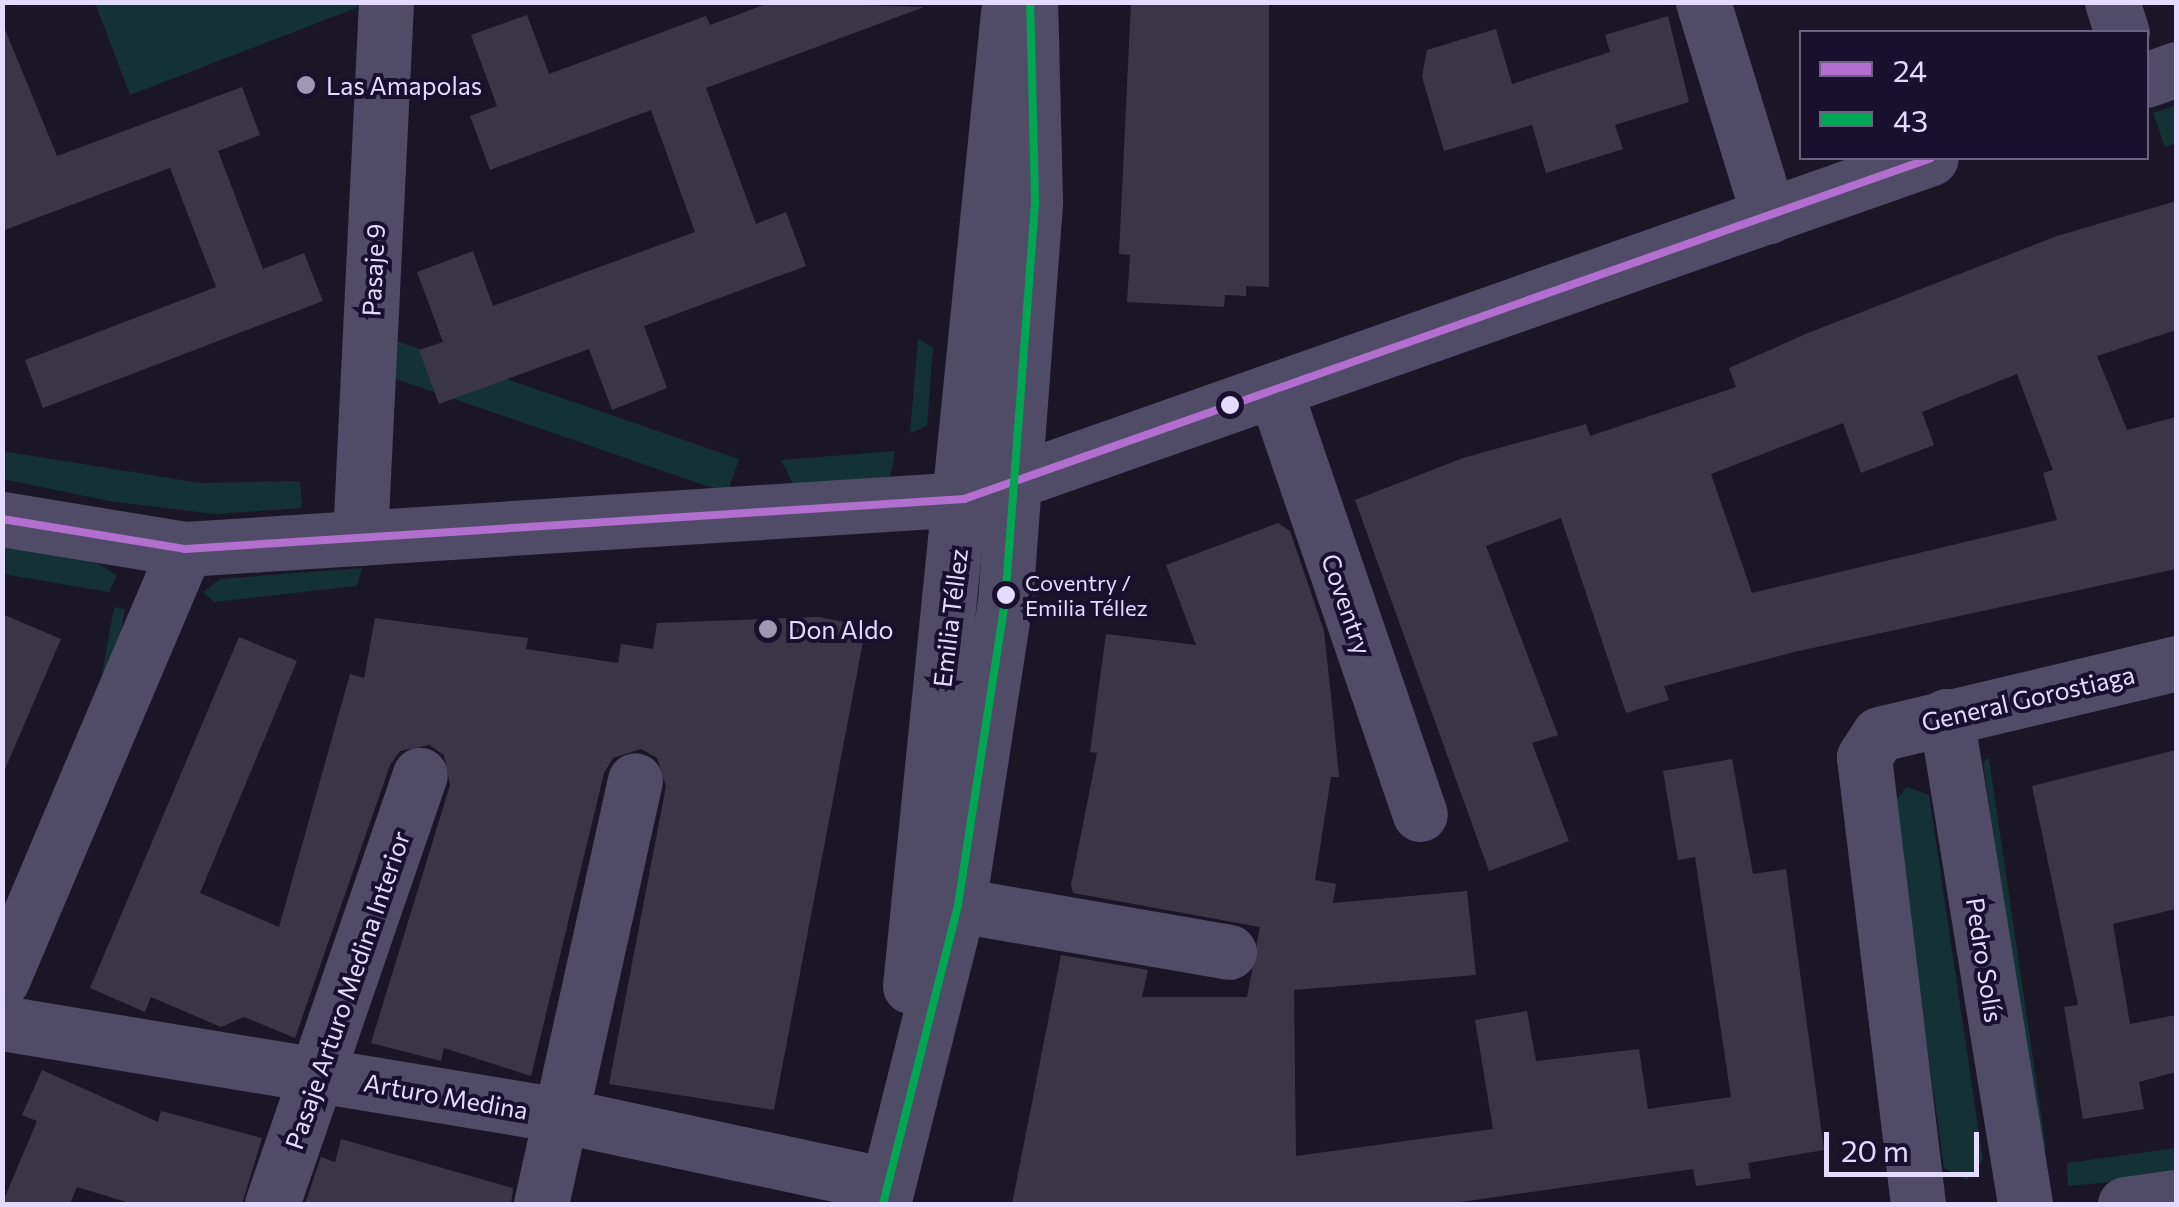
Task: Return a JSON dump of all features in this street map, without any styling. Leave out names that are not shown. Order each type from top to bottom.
[{"type":"street","name":"Pasaje 9","points":[[360,538],[386,2]]},
{"type":"street","name":"Emilia Téllez","points":[[902,1114],[964,499],[984,199],[1010,2]]},
{"type":"street","name":"Emilia Téllez","points":[[885,1195],[902,1114],[958,905],[1016,488],[1035,201],[1030,2]]},
{"type":"street","points":[[1703,2],[1769,216]]},
{"type":"street","points":[[2112,2],[2121,30]]},
{"type":"street","points":[[2149,79],[2176,69]]},
{"type":"street","points":[[2,519],[185,549],[964,499],[1016,488],[1926,160]]},
{"type":"street","name":"Coventry","points":[[1276,394],[1420,814]]},
{"type":"street","points":[[2,980],[185,549]]},
{"type":"street","name":"General Gorostiaga","points":[[1918,1204],[1862,782],[1879,734],[2176,663]]},
{"type":"street","name":"Pedro Solís","points":[[1946,716],[2025,1204]]},
{"type":"street","name":"Pasaje Arturo Medina Interior","points":[[272,1204],[322,1074],[420,775]]},
{"type":"street","points":[[542,1204],[635,780]]},
{"type":"street","points":[[958,905],[1229,952]]},
{"type":"street","name":"Arturo Medina","points":[[2,1023],[560,1115],[885,1195]]},
{"type":"street","points":[[2125,1204],[2176,1197]]},
{"type":"green space","points":[[95,3],[369,3],[130,95]]},
{"type":"green space","points":[[2176,105],[2176,143],[2165,147],[2153,113]]},
{"type":"green space","points":[[918,339],[933,347],[927,426],[910,433]]},
{"type":"green space","points":[[398,341],[739,459],[727,493],[386,376]]},
{"type":"green space","points":[[2,451],[200,483],[300,481],[302,508],[215,514],[109,501],[3,479]]},
{"type":"green space","points":[[895,451],[890,479],[794,486],[781,460]]},
{"type":"green space","points":[[2,541],[97,563],[117,575],[109,592],[3,574]]},
{"type":"green space","points":[[362,568],[357,586],[214,602],[203,592],[220,579]]},
{"type":"green space","points":[[114,607],[125,609],[105,722],[94,720]]},
{"type":"green space","points":[[1989,758],[2046,1148],[2038,1151],[1983,763]]},
{"type":"green space","points":[[1907,787],[1929,795],[1983,1160],[1967,1180],[1944,1168],[1894,802]]},
{"type":"green space","points":[[2176,1148],[2176,1176],[2068,1186],[2067,1163]]},
{"type":"building","points":[[771,2],[924,7],[706,88],[756,224],[786,212],[806,266],[644,326],[667,388],[612,410],[589,349],[439,404],[419,350],[443,342],[417,272],[473,251],[493,306],[695,232],[651,110],[490,170],[470,116],[497,106],[471,35],[527,15],[549,74],[706,16],[710,25]]},
{"type":"building","points":[[1131,2],[1269,2],[1269,287],[1246,286],[1246,296],[1225,295],[1224,307],[1127,302],[1130,255],[1119,254]]},
{"type":"building","points":[[1668,16],[1689,102],[1615,125],[1623,149],[1546,173],[1532,125],[1444,151],[1422,77],[1427,50],[1496,29],[1512,84],[1610,52],[1605,35]]},
{"type":"building","points":[[2,22],[57,156],[242,87],[260,135],[218,151],[263,269],[304,253],[323,301],[43,408],[25,360],[216,287],[170,168],[2,231]]},
{"type":"building","points":[[2176,201],[2176,330],[2097,356],[2127,430],[2176,417],[2176,569],[1794,652],[1664,686],[1669,700],[1626,713],[1561,518],[1486,546],[1558,735],[1532,743],[1569,841],[1489,871],[1355,500],[1463,458],[1586,424],[1590,436],[1736,387],[1729,368],[2057,236]],"holes":[[[2017,374],[2053,470],[2043,473],[2057,520],[1752,593],[1711,474],[1843,423],[1861,473],[1934,445],[1922,412]]]},
{"type":"building","points":[[1278,523],[1290,531],[1324,631],[1333,715],[1339,777],[1331,777],[1315,880],[1336,884],[1333,903],[1467,891],[1476,975],[1294,990],[1296,1156],[1493,1129],[1475,1020],[1527,1011],[1536,1061],[1639,1049],[1648,1109],[1731,1097],[1695,857],[1678,860],[1663,771],[1732,759],[1753,874],[1786,869],[1824,1150],[1748,1163],[1751,1178],[1696,1186],[1693,1169],[1446,1204],[1012,1204],[1061,955],[1148,970],[1142,997],[1247,997],[1260,927],[1073,893],[1071,885],[1097,753],[1090,752],[1106,634],[1196,645],[1166,565]]},
{"type":"building","points":[[2,614],[61,639],[2,776]]},
{"type":"building","points":[[818,617],[866,626],[774,1110],[609,1084],[666,786],[657,758],[641,749],[613,758],[604,773],[531,1076],[444,1048],[441,1061],[371,1043],[450,785],[444,755],[429,745],[400,751],[390,765],[295,1038],[244,1017],[221,1027],[151,997],[145,1012],[90,988],[239,637],[297,661],[200,893],[279,927],[350,674],[364,678],[375,618],[528,638],[526,649],[618,663],[621,644],[653,649],[657,623]]},
{"type":"building","points":[[2176,750],[2176,909],[2113,924],[2130,1024],[2176,1015],[2176,1072],[2139,1082],[2144,1109],[2083,1119],[2064,1007],[2078,1005],[2032,786]]},
{"type":"building","points":[[42,1070],[158,1122],[161,1111],[262,1138],[242,1204],[133,1204],[77,1187],[70,1204],[2,1204],[37,1121],[22,1115]]},
{"type":"building","points":[[341,1139],[513,1188],[511,1204],[305,1204],[321,1157],[335,1162]]},
{"type":"transit line","name":"43","points":[[883,1204],[958,905],[1005,602],[1035,201],[1030,2]]},
{"type":"transit line","name":"24","points":[[2,519],[185,549],[964,499],[1925,160]]},
{"type":"place","name":"Las Amapolas","points":[[306,85]]},
{"type":"place","name":"Coventry / Emilia Téllez","points":[[1006,595]]},
{"type":"place","name":"Don Aldo","points":[[768,629]]}]
